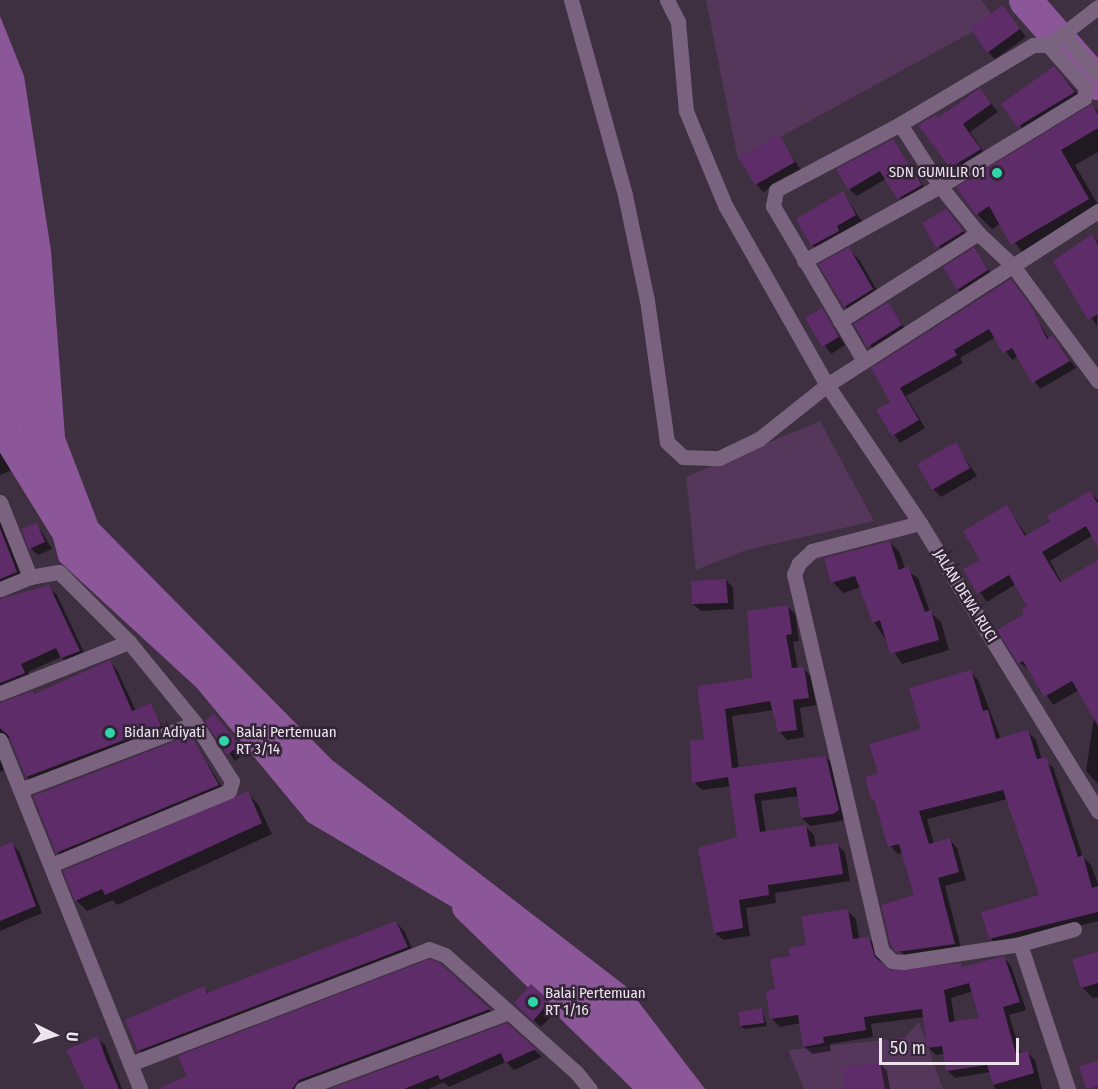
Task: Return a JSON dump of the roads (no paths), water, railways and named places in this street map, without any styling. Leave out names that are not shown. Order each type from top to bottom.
[{"type":"street","points":[[571,0],[625,195],[671,448],[693,459],[734,454],[759,439],[827,385],[1098,211]]},
{"type":"street","name":"JALAN DEWA RUCI","points":[[667,0],[678,22],[686,111],[725,206],[827,385],[920,523],[1097,808]]},
{"type":"street","points":[[864,361],[773,206],[776,190],[900,124],[1033,45],[1056,39],[1098,7]]},
{"type":"street","points":[[1056,39],[1098,75]]},
{"type":"street","points":[[804,261],[940,186],[1086,94],[1086,88],[1056,39]]},
{"type":"street","points":[[900,124],[940,186],[978,233],[1013,266],[1098,381]]},
{"type":"street","points":[[840,321],[978,233]]},
{"type":"street","points":[[0,502],[30,577]]},
{"type":"street","points":[[920,523],[812,551],[799,562],[793,583],[882,951],[892,961],[903,962],[1020,944],[1074,929]]},
{"type":"street","points":[[0,589],[30,577],[59,572],[129,642],[195,723],[232,781],[229,791],[51,865]]},
{"type":"street","points":[[0,693],[129,642]]},
{"type":"street","points":[[20,790],[195,723]]},
{"type":"street","points":[[0,741],[140,1089]]},
{"type":"street","points":[[1020,944],[1068,1089]]},
{"type":"street","points":[[130,1064],[429,949],[445,955],[590,1089]]},
{"type":"street","points":[[302,1089],[508,1012]]},
{"type":"waterway","points":[[1025,0],[1098,83]]},
{"type":"waterway","points":[[3,274],[7,433],[65,527]]},
{"type":"waterway","points":[[468,906],[644,1077],[651,1089]]},
{"type":"place","name":"SDN GUMILIR 01","points":[[997,173]]},
{"type":"place","name":"Bidan Adiyati","points":[[110,733]]},
{"type":"place","name":"Balai Pertemuan RT 3/14","points":[[224,741]]},
{"type":"place","name":"Balai Pertemuan RT 1/16","points":[[533,1002]]}]
